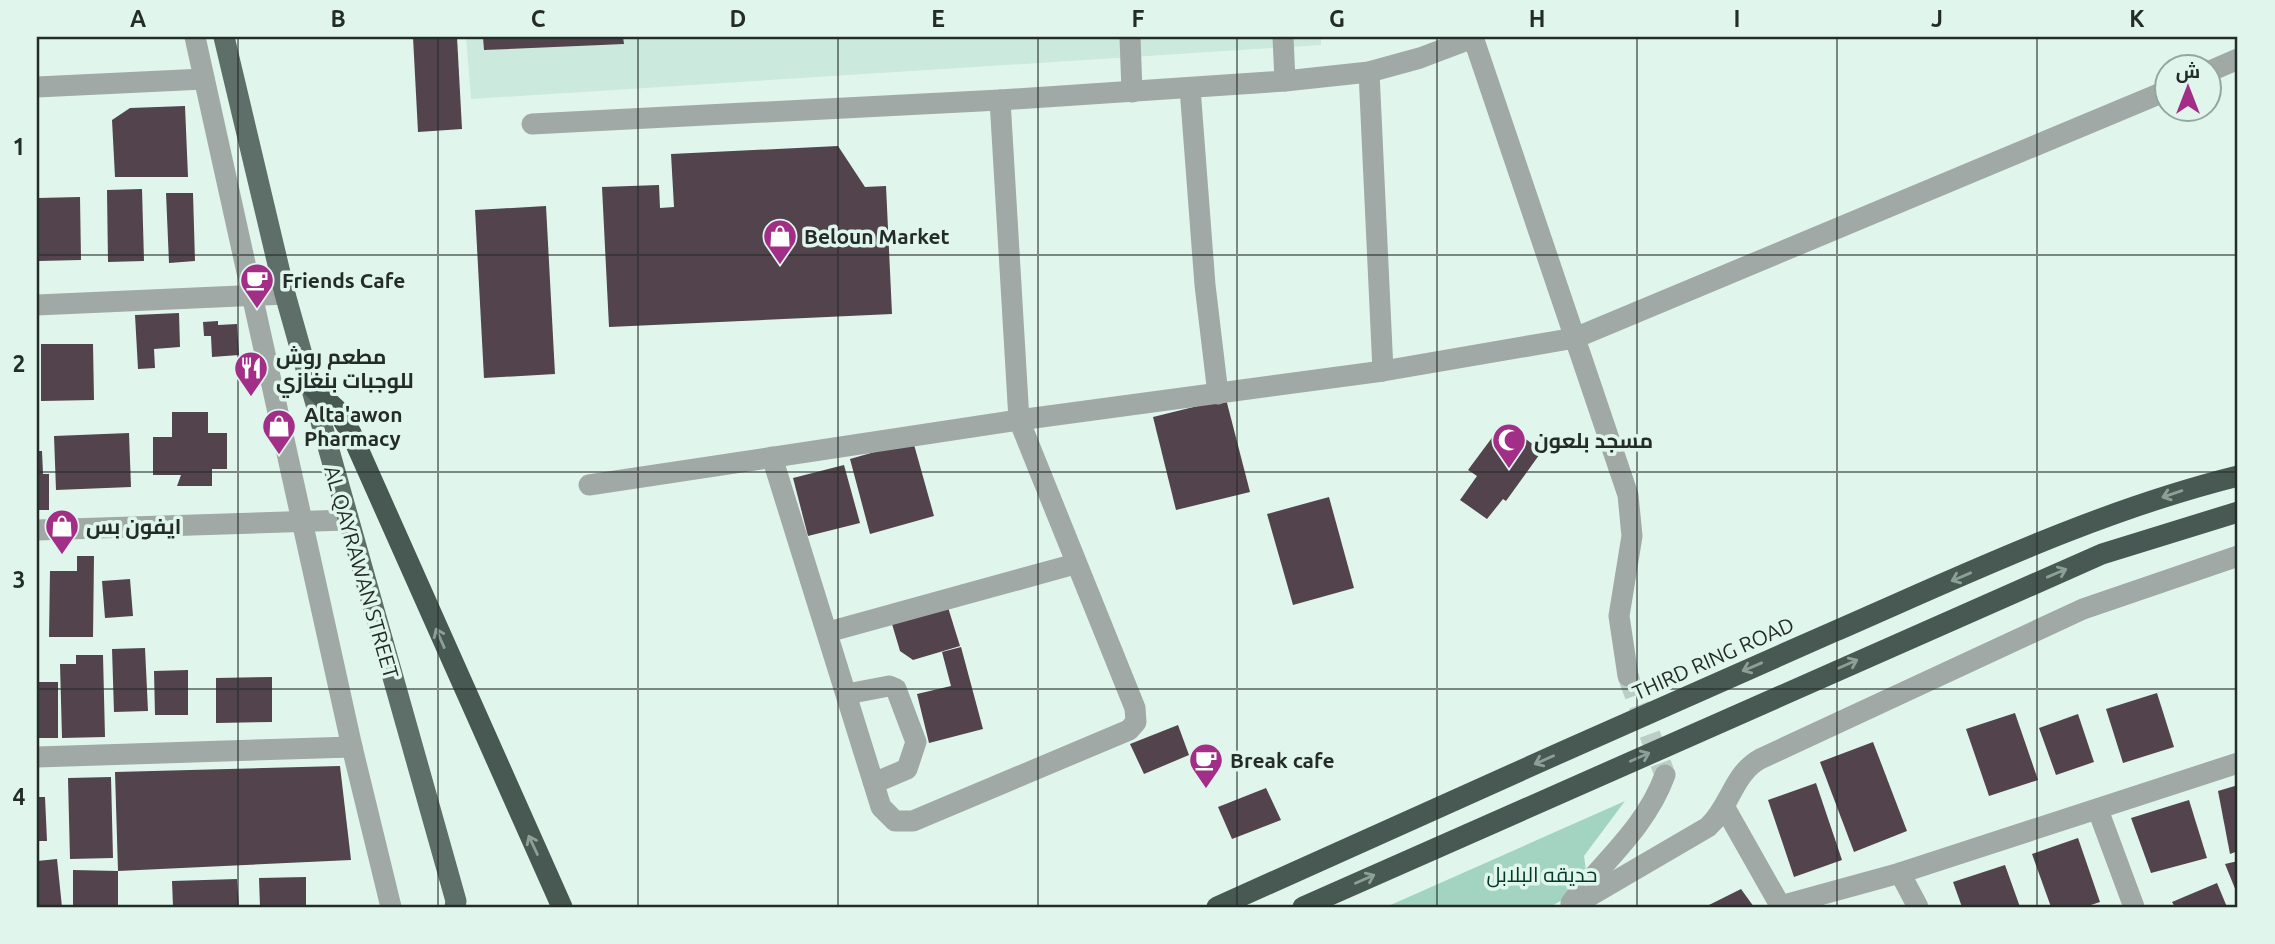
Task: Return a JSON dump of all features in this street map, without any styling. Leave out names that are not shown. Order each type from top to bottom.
[{"type":"highway","points":[[310,385],[335,409],[351,433],[562,907]]},
{"type":"highway","name":"THIRD RING ROAD","points":[[1217,907],[1713,684],[2042,542],[2189,488],[2238,476]]},
{"type":"highway","points":[[1303,907],[2080,564],[2238,512]]},
{"type":"main road","name":"AL QAYRAWAN STREET","points":[[224,37],[285,294],[346,520],[458,905]]},
{"type":"street","points":[[195,37],[352,747],[391,907]]},
{"type":"street","points":[[1130,37],[1132,92]]},
{"type":"street","points":[[1283,37],[1285,81]]},
{"type":"street","points":[[533,124],[1000,100],[1285,81],[1369,72],[1420,58],[1473,37],[1632,515],[1630,556],[1619,616],[1628,676]]},
{"type":"street","points":[[1369,72],[1383,372]]},
{"type":"street","points":[[37,87],[204,79]]},
{"type":"street","points":[[1190,88],[1205,285],[1218,394]]},
{"type":"street","points":[[589,485],[1019,420],[1383,372],[1575,338],[2152,97]]},
{"type":"street","points":[[772,457],[881,807],[895,821],[913,821],[1129,730],[1136,722],[1135,708],[1019,420],[1000,100]]},
{"type":"street","points":[[37,305],[285,294]]},
{"type":"street","points":[[37,530],[346,520]]},
{"type":"street","points":[[1569,907],[1699,833],[1718,819],[1741,774],[1760,759],[2083,609],[2238,556]]},
{"type":"street","points":[[828,632],[1075,564]]},
{"type":"street","points":[[847,694],[888,686],[896,689],[916,742],[907,769],[874,783]]},
{"type":"street","points":[[37,757],[352,747]]},
{"type":"street","points":[[1725,808],[1780,907],[1900,873],[2238,763]]},
{"type":"street","points":[[1569,907],[1598,868],[1640,825],[1665,775]]},
{"type":"street","points":[[2098,810],[2134,907]]},
{"type":"street","points":[[1900,873],[1918,907]]},
{"type":"shaded area","points":[[466,37],[1321,37],[1321,45],[471,99]]},
{"type":"green space","name":"حديقه البلابل","points":[[1625,801],[1584,856],[1588,885],[1550,907],[1386,907]]},
{"type":"building","points":[[413,37],[457,37],[462,129],[418,132]]},
{"type":"building","points":[[483,37],[623,37],[624,44],[484,50]]},
{"type":"building","points":[[185,106],[188,177],[115,177],[112,120],[130,108]]},
{"type":"building","points":[[838,146],[865,187],[886,186],[892,314],[609,327],[602,187],[659,185],[660,208],[674,207],[671,154]]},
{"type":"building","points":[[142,189],[144,261],[108,262],[107,190]]},
{"type":"building","points":[[166,193],[193,193],[195,261],[169,263]]},
{"type":"building","points":[[80,197],[81,260],[39,261],[38,198]]},
{"type":"building","points":[[546,206],[555,374],[484,378],[475,210]]},
{"type":"building","points":[[179,313],[180,347],[154,349],[155,368],[138,369],[135,315]]},
{"type":"building","points":[[218,321],[218,325],[237,324],[239,355],[212,357],[211,336],[204,336],[203,322]]},
{"type":"building","points":[[41,344],[93,344],[94,400],[41,401]]},
{"type":"building","points":[[1226,399],[1250,492],[1176,510],[1153,417]]},
{"type":"building","points":[[172,412],[208,412],[208,433],[227,433],[227,469],[212,469],[212,486],[177,486],[181,475],[153,475],[153,437],[172,437]]},
{"type":"building","points":[[1511,428],[1542,451],[1506,501],[1503,499],[1487,519],[1460,500],[1477,476],[1468,470],[1497,431],[1504,437]]},
{"type":"building","points":[[129,433],[131,487],[56,490],[54,436]]},
{"type":"building","points":[[913,441],[934,516],[870,534],[850,459]]},
{"type":"building","points":[[37,451],[42,451],[43,474],[49,474],[49,510],[37,510]]},
{"type":"building","points":[[844,465],[860,523],[808,536],[793,478]]},
{"type":"building","points":[[1329,497],[1354,588],[1293,605],[1267,514]]},
{"type":"building","points":[[77,556],[94,556],[93,637],[49,637],[50,571],[77,571]]},
{"type":"building","points":[[130,579],[133,616],[105,618],[102,581]]},
{"type":"building","points":[[946,601],[960,646],[913,660],[900,651],[892,624]]},
{"type":"building","points":[[961,647],[983,729],[929,743],[917,694],[951,686],[942,652]]},
{"type":"building","points":[[145,648],[148,711],[114,712],[112,649]]},
{"type":"building","points":[[76,655],[103,655],[105,737],[62,738],[60,664],[76,664]]},
{"type":"building","points":[[188,670],[188,715],[155,715],[154,671]]},
{"type":"building","points":[[272,677],[272,722],[216,723],[216,678]]},
{"type":"building","points":[[37,682],[58,682],[58,738],[37,738]]},
{"type":"building","points":[[2157,693],[2174,747],[2123,763],[2106,709]]},
{"type":"building","points":[[2015,713],[2038,780],[1989,796],[1966,729]]},
{"type":"building","points":[[2078,714],[2094,762],[2056,775],[2039,728]]},
{"type":"building","points":[[1178,725],[1189,755],[1144,774],[1130,744]]},
{"type":"building","points":[[1873,742],[1907,831],[1854,852],[1820,762]]},
{"type":"building","points":[[340,766],[351,860],[118,871],[115,772]]},
{"type":"building","points":[[111,777],[113,858],[70,859],[68,778]]},
{"type":"building","points":[[1816,783],[1842,860],[1794,877],[1768,800]]},
{"type":"building","points":[[2238,785],[2238,851],[2230,854],[2218,791]]},
{"type":"building","points":[[1266,788],[1281,820],[1232,839],[1218,807]]},
{"type":"building","points":[[37,797],[45,797],[47,841],[37,841]]},
{"type":"building","points":[[2189,800],[2207,858],[2151,873],[2131,818]]},
{"type":"building","points":[[2078,838],[2100,902],[2085,907],[2051,907],[2032,854]]},
{"type":"building","points":[[57,859],[62,907],[37,907],[37,861]]},
{"type":"building","points":[[2238,861],[2238,896],[2225,864]]},
{"type":"building","points":[[2005,865],[2020,907],[1962,907],[1953,882]]},
{"type":"building","points":[[73,870],[118,871],[118,907],[73,907]]},
{"type":"building","points":[[306,877],[306,907],[260,907],[259,878]]},
{"type":"building","points":[[237,879],[239,907],[173,907],[172,881]]},
{"type":"building","points":[[2217,883],[2227,907],[2175,907],[2172,902]]},
{"type":"building","points":[[1741,889],[1754,907],[1705,907]]},
{"type":"tunnel","points":[[1628,676],[1665,775]]},
{"type":"place","name":"Beloun Market","points":[[780,266]]},
{"type":"place","name":"Friends Cafe","points":[[257,310]]},
{"type":"place","name":"مطعم روش للوجبات بنغازي","points":[[251,398]]},
{"type":"place","name":"Alta'awon Pharmacy","points":[[279,456]]},
{"type":"place","name":"مسجد بلعون","points":[[1509,470]]},
{"type":"place","name":"ايفون بس","points":[[62,556]]},
{"type":"place","name":"Break cafe","points":[[1206,790]]}]
